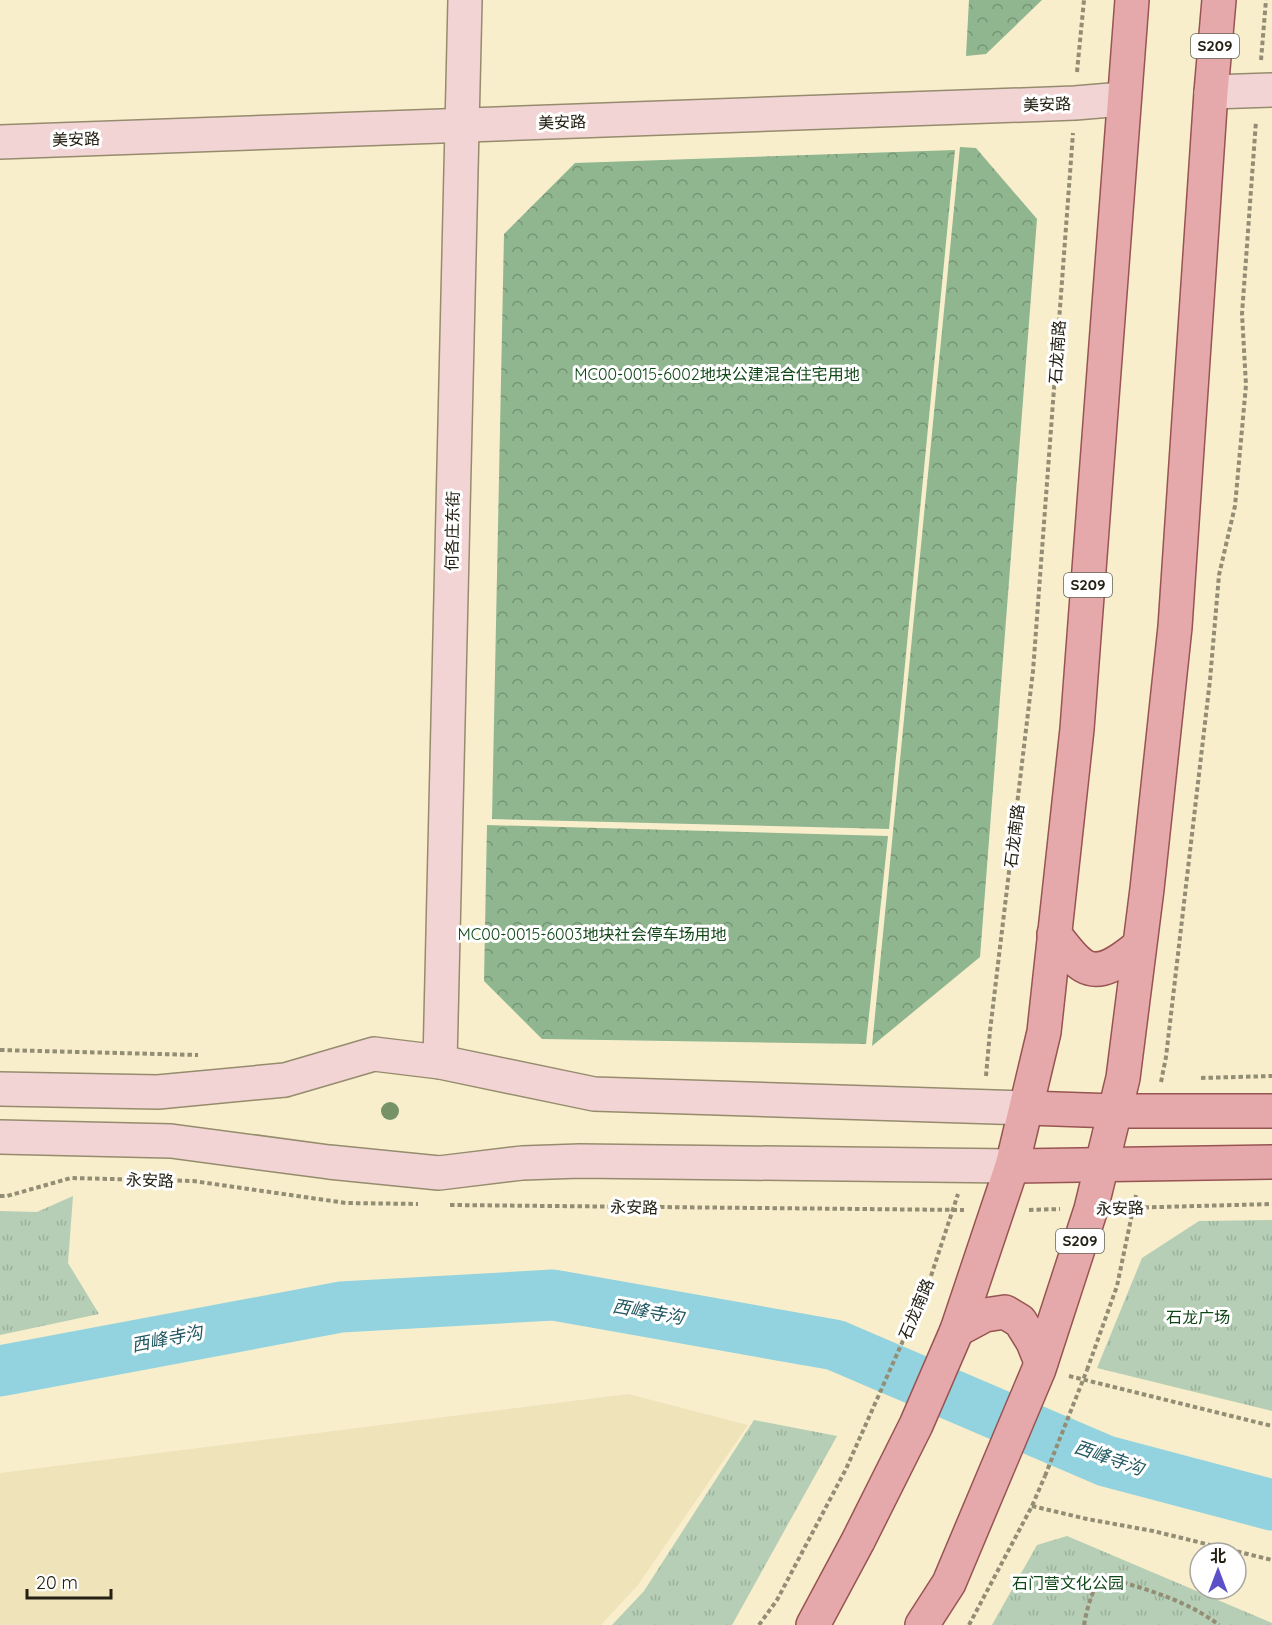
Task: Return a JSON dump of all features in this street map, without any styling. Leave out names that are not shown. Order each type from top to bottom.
[{"type":"main road","name":"S209","points":[[813,1625],[916,1425],[957,1330],[1012,1166],[1044,1032],[1077,729],[1132,0]]},
{"type":"main road","name":"S209","points":[[922,1625],[950,1583],[1040,1366],[1091,1209],[1124,1078],[1175,627],[1219,0]]},
{"type":"main road","points":[[1054,934],[1084,966],[1098,969],[1113,965],[1139,946]]},
{"type":"main road","points":[[1027,1108],[1115,1111],[1272,1111]]},
{"type":"main road","points":[[1012,1166],[1272,1162]]},
{"type":"main road","points":[[957,1330],[985,1315],[1005,1312],[1020,1321],[1033,1342],[1040,1366]]},
{"type":"street","name":"何各庄东街","points":[[440,1062],[465,0]]},
{"type":"street","points":[[1211,92],[1265,91]]},
{"type":"street","name":"美安路","points":[[0,142],[1075,103],[1124,99]]},
{"type":"street","points":[[0,1089],[158,1092],[285,1080],[374,1054],[440,1062],[594,1094],[1027,1108]]},
{"type":"street","points":[[0,1137],[171,1141],[329,1162],[439,1173],[522,1163],[580,1161],[1012,1166]]},
{"type":"path","name":"石龙南路","points":[[980,1106],[986,1077],[1033,671],[1084,0]]},
{"type":"path","points":[[1154,1111],[1168,1045],[1210,680],[1219,575],[1236,506],[1246,385],[1242,314],[1265,91],[1266,0]]},
{"type":"path","points":[[969,1625],[1032,1506],[1087,1370],[1117,1286],[1143,1164]]},
{"type":"path","name":"石龙南路","points":[[759,1625],[777,1600],[846,1469],[929,1282],[966,1167]]},
{"type":"path","name":"永安路","points":[[0,1196],[71,1178],[193,1182],[346,1203],[425,1204]]},
{"type":"path","name":"永安路","points":[[448,1204],[997,1210],[1272,1204]]},
{"type":"path","points":[[1040,1366],[1272,1426]]},
{"type":"path","points":[[1032,1506],[1153,1531],[1272,1560]]},
{"type":"path","points":[[1084,1625],[1088,1606],[1101,1576],[1181,1603],[1205,1614],[1219,1625]]},
{"type":"shaded area","points":[[628,1394],[748,1425],[638,1585],[601,1625],[0,1625],[0,1473]]},
{"type":"green space","points":[[969,0],[1042,0],[986,54],[966,56]]},
{"type":"green space","points":[[960,147],[976,148],[1037,219],[980,957],[872,1046]]},
{"type":"green space","name":"MC00-0015-6002地块公建混合住宅用地","points":[[955,150],[889,829],[492,819],[504,234],[575,163]]},
{"type":"green space","name":"MC00-0015-6003地块社会停车场用地","points":[[487,825],[888,836],[866,1044],[542,1039],[484,981]]},
{"type":"green space","points":[[73,1196],[68,1263],[99,1314],[0,1335],[0,1211],[37,1212]]},
{"type":"green space","name":"石龙广场","points":[[1272,1220],[1272,1411],[1097,1368],[1142,1258],[1199,1221]]},
{"type":"green space","points":[[754,1420],[837,1436],[732,1625],[612,1625],[644,1591]]},
{"type":"green space","name":"石门营文化公园","points":[[1067,1536],[1188,1587],[1188,1601],[1220,1601],[1272,1623],[1272,1625],[992,1625],[1037,1545]]},
{"type":"waterway","name":"西峰寺沟","points":[[0,1371],[341,1307],[553,1295],[835,1345],[1106,1461],[1272,1505]]}]
